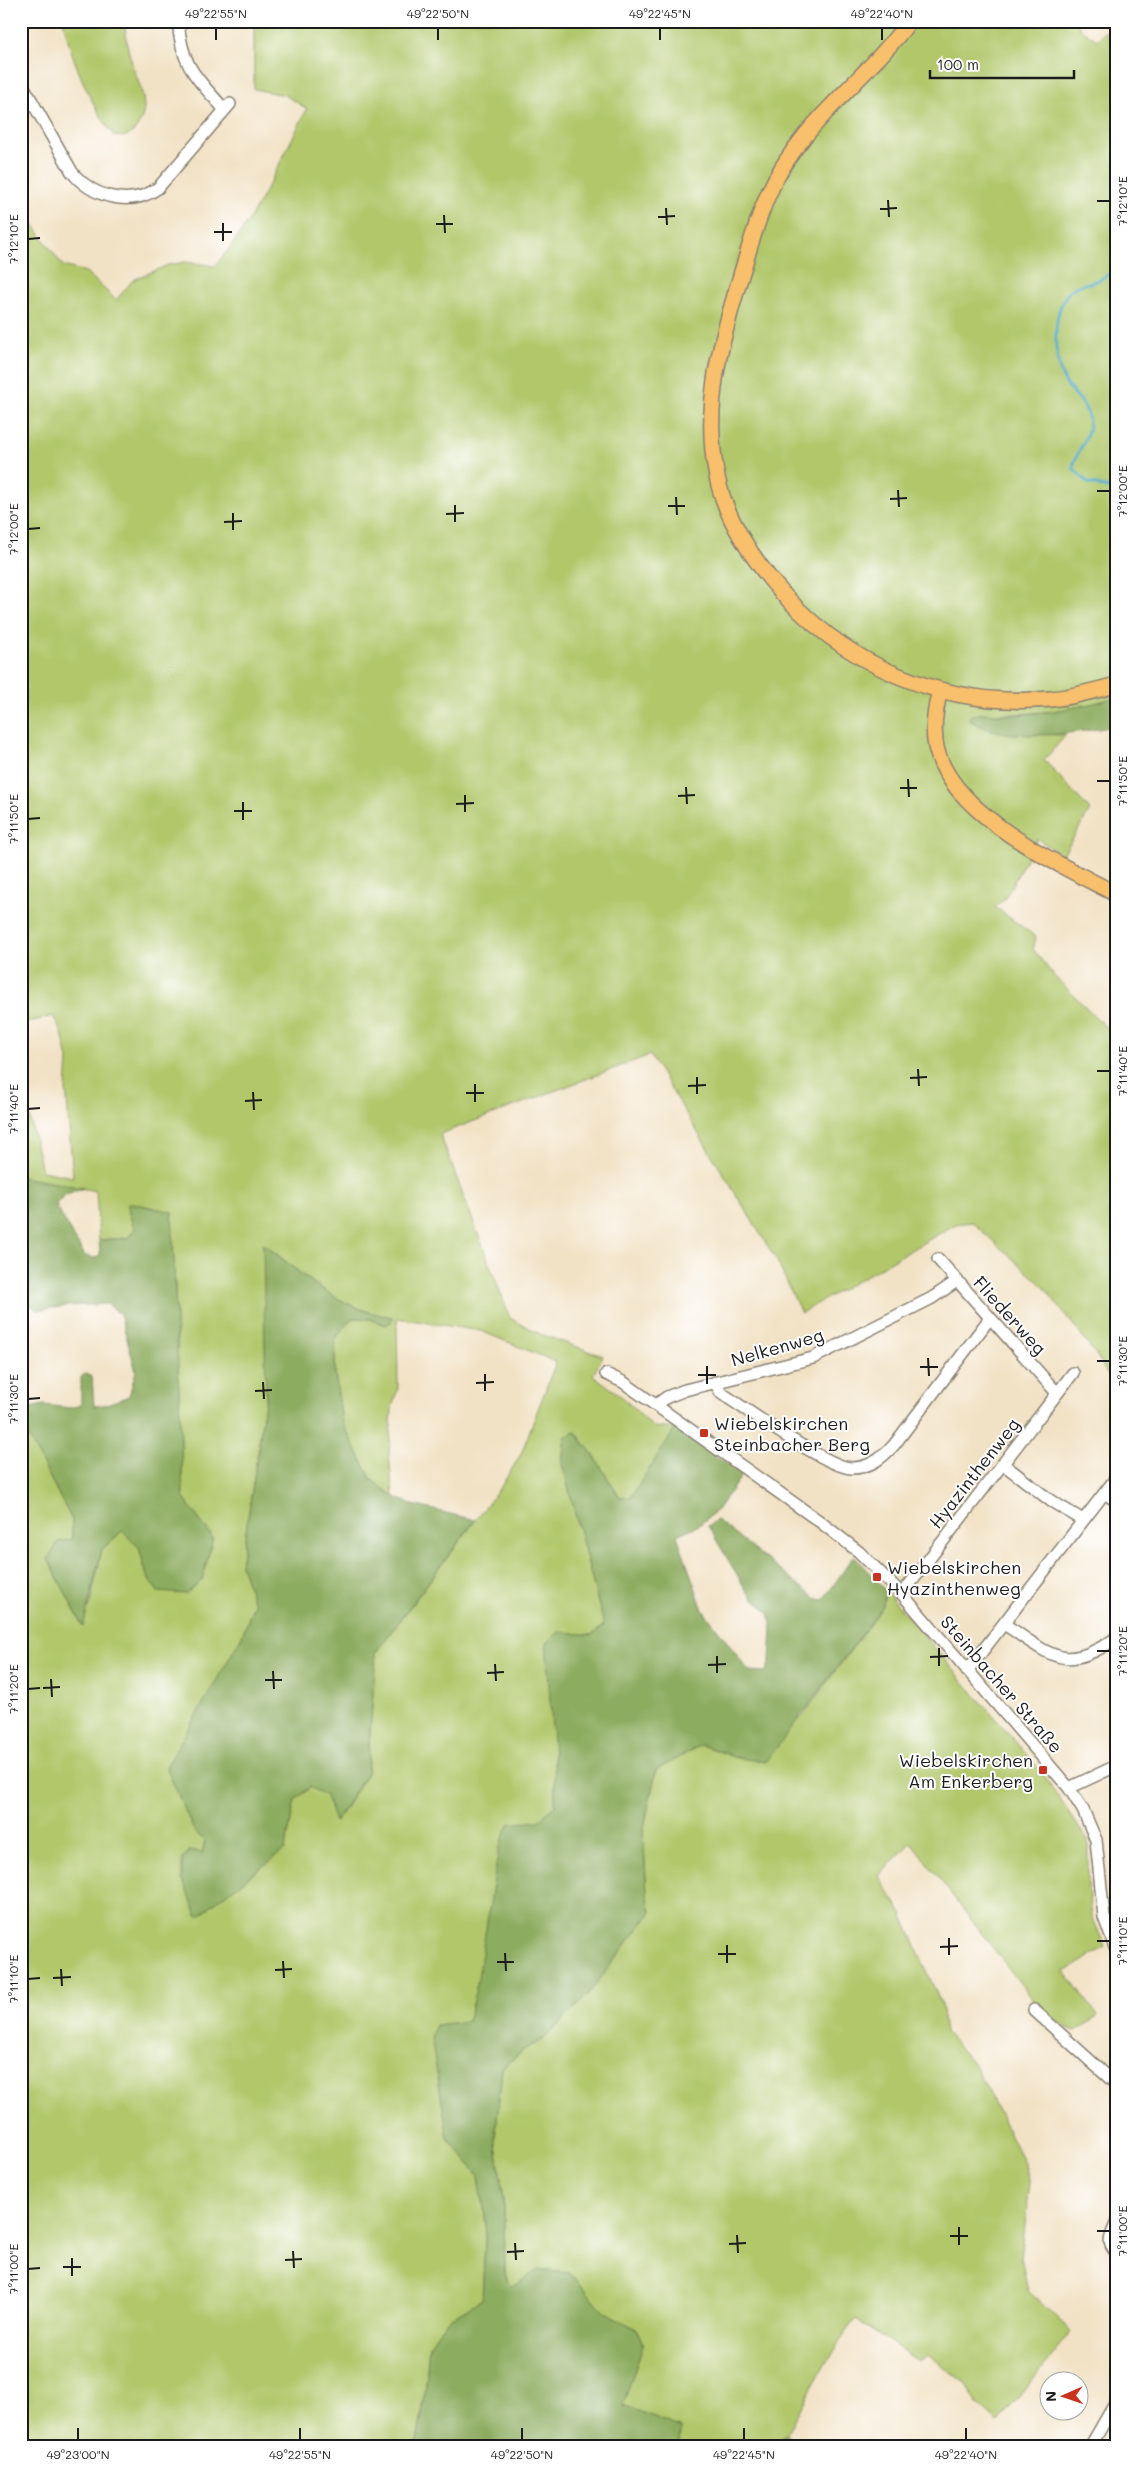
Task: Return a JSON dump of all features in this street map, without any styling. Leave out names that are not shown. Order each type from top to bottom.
[{"type":"main road","points":[[909,21],[880,56],[811,127],[776,176],[759,217],[717,360],[713,385],[712,438],[717,478],[732,523],[760,565],[784,595],[828,636],[869,663],[890,673],[940,690],[978,698],[1052,699],[1116,685]]},
{"type":"main road","points":[[940,690],[935,708],[936,748],[948,776],[960,791],[986,816],[1029,847],[1116,894]]},
{"type":"street","points":[[21,82],[72,172],[81,184],[106,196],[121,198],[150,193],[169,176],[228,107],[186,61],[181,50],[178,21]]},
{"type":"street","name":"Fliederweg","points":[[938,1259],[1057,1393]]},
{"type":"street","name":"Nelkenweg","points":[[656,1405],[667,1397],[685,1390],[813,1358],[839,1347],[932,1298],[957,1281]]},
{"type":"street","points":[[714,1382],[721,1392],[824,1458],[844,1467],[866,1466],[883,1456],[894,1444],[990,1318]]},
{"type":"street","name":"Hyazinthenweg","points":[[902,1594],[1072,1373]]},
{"type":"street","name":"Steinbacher Straße","points":[[606,1374],[656,1405],[819,1521],[859,1552],[902,1594],[967,1672],[1069,1788],[1083,1810],[1096,1840],[1104,1917],[1116,1950]]},
{"type":"street","points":[[1003,1464],[1051,1500],[1083,1520]]},
{"type":"street","points":[[967,1672],[1116,1478]]},
{"type":"street","points":[[1105,1493],[1116,1501]]},
{"type":"street","points":[[1004,1624],[1046,1652],[1061,1659],[1086,1656],[1116,1638]]},
{"type":"street","points":[[1069,1788],[1116,1766]]},
{"type":"street","points":[[1034,2010],[1116,2084]]},
{"type":"street","points":[[1116,2224],[1109,2240],[1110,2246],[1116,2252]]},
{"type":"street","points":[[1090,2447],[1116,2402]]},
{"type":"green space","points":[[63,21],[124,21],[130,55],[144,102],[142,119],[130,134],[121,137],[114,136],[97,110],[77,67]]},
{"type":"green space","points":[[254,21],[1075,21],[1080,28],[1097,40],[1116,21],[1116,697],[1082,706],[1032,713],[980,713],[1019,734],[1066,735],[1044,760],[1090,810],[1063,855],[1037,839],[1005,898],[995,907],[1036,937],[1033,949],[1053,975],[1116,1037],[1116,1390],[1097,1356],[1044,1287],[972,1222],[956,1224],[801,1313],[777,1261],[650,1055],[440,1134],[510,1318],[540,1334],[603,1356],[593,1375],[621,1396],[653,1427],[675,1429],[631,1497],[620,1498],[594,1456],[576,1432],[565,1438],[562,1463],[604,1625],[592,1635],[559,1632],[554,1753],[556,1806],[538,1821],[477,1984],[468,2022],[435,2025],[448,2138],[479,2176],[486,2223],[482,2299],[446,2321],[429,2346],[425,2396],[416,2447],[21,2447],[21,1422],[72,1520],[72,1539],[89,1609],[102,1549],[122,1531],[139,1547],[147,1576],[183,1497],[172,1212],[132,1203],[129,1204],[129,1214],[135,1229],[128,1238],[99,1240],[96,1191],[21,1177],[21,1079],[42,1171],[73,1177],[66,1089],[68,1059],[62,1033],[53,1016],[21,1024],[21,208],[63,266],[86,272],[116,300],[133,280],[168,265],[185,262],[215,266],[254,211],[307,109],[285,95],[254,89]],"holes":[[[264,1244],[308,1279],[338,1299],[372,1314],[391,1318],[386,1325],[370,1319],[352,1318],[335,1339],[335,1374],[342,1422],[371,1479],[393,1496],[389,1455],[392,1408],[398,1388],[397,1318],[481,1331],[556,1362],[521,1454],[502,1485],[376,1652],[367,1773],[336,1822],[326,1796],[311,1787],[295,1800],[285,1850],[210,1906],[202,1915],[190,1850],[202,1853],[205,1841],[194,1831],[242,1636],[254,1604],[241,1565],[266,1396]]]},
{"type":"green space","points":[[1116,697],[1116,726],[1099,729],[1061,734],[1020,734],[1001,732],[983,727],[968,719],[972,715],[977,714],[1015,715],[1040,713],[1079,707]]},
{"type":"green space","points":[[21,1177],[84,1188],[66,1194],[56,1203],[58,1210],[85,1256],[95,1258],[100,1255],[99,1240],[128,1238],[135,1229],[129,1214],[128,1204],[132,1203],[172,1212],[183,1497],[213,1538],[202,1580],[186,1594],[158,1592],[147,1576],[139,1547],[122,1531],[102,1549],[83,1627],[48,1559],[58,1542],[72,1539],[72,1520],[21,1422],[21,1410],[44,1405],[70,1408],[81,1405],[81,1377],[85,1374],[92,1377],[94,1406],[104,1405],[129,1396],[136,1371],[120,1314],[108,1304],[38,1310],[21,1301]]},
{"type":"green space","points":[[263,1244],[323,1290],[355,1307],[392,1317],[391,1322],[386,1325],[370,1319],[352,1318],[335,1339],[335,1374],[342,1422],[371,1479],[393,1496],[413,1505],[475,1520],[376,1652],[367,1773],[335,1822],[326,1796],[310,1787],[295,1800],[285,1850],[210,1906],[202,1915],[197,1915],[182,1879],[182,1859],[190,1850],[202,1853],[205,1841],[194,1831],[166,1767],[242,1636],[254,1604],[241,1565],[266,1396]]},
{"type":"green space","points":[[675,1429],[743,1474],[717,1510],[699,1525],[677,1535],[703,1610],[749,1671],[766,1672],[770,1661],[772,1630],[769,1613],[748,1593],[708,1526],[717,1520],[815,1598],[823,1600],[854,1556],[885,1590],[883,1606],[766,1762],[739,1758],[701,1745],[656,1770],[643,1832],[647,1893],[651,1912],[586,1997],[544,2039],[525,2049],[502,2068],[495,2139],[504,2199],[505,2274],[510,2286],[518,2284],[536,2270],[570,2273],[605,2312],[638,2330],[643,2346],[623,2405],[681,2428],[680,2447],[416,2447],[425,2396],[429,2346],[446,2321],[482,2299],[486,2223],[479,2176],[448,2138],[431,2037],[435,2025],[468,2021],[477,1984],[499,1848],[509,1824],[538,1821],[555,1805],[554,1753],[546,1643],[559,1632],[592,1635],[604,1625],[562,1463],[565,1437],[575,1432],[594,1456],[620,1498],[631,1497]]},
{"type":"green space","points":[[885,1590],[1043,1774],[1088,1841],[1088,1890],[1092,1916],[1105,1947],[1065,1972],[1098,2016],[1075,2032],[1044,2014],[911,1842],[879,1876],[902,1914],[941,2004],[945,2032],[976,2067],[1025,2165],[1030,2183],[1021,2258],[1028,2291],[1071,2331],[998,2423],[978,2405],[965,2383],[929,2355],[918,2361],[856,2319],[831,2354],[786,2434],[771,2447],[680,2447],[681,2428],[622,2405],[643,2346],[638,2330],[605,2312],[570,2273],[536,2270],[518,2284],[510,2287],[505,2274],[504,2199],[495,2139],[502,2068],[525,2049],[544,2039],[586,1997],[651,1912],[647,1893],[643,1832],[656,1770],[701,1745],[739,1758],[801,1718],[883,1606]]},
{"type":"green space","points":[[786,2434],[803,2447],[771,2447]]},
{"type":"waterway","points":[[1116,270],[1096,281],[1079,285],[1071,290],[1060,308],[1056,333],[1057,359],[1060,371],[1068,386],[1086,409],[1089,422],[1085,440],[1076,456],[1073,468],[1088,483],[1116,490]]},
{"type":"place","name":"Wiebelskirchen Steinbacher Berg","points":[[704,1433]]},
{"type":"place","name":"Wiebelskirchen Hyazinthenweg","points":[[877,1577]]},
{"type":"place","name":"Wiebelskirchen Am Enkerberg","points":[[1043,1770]]}]
